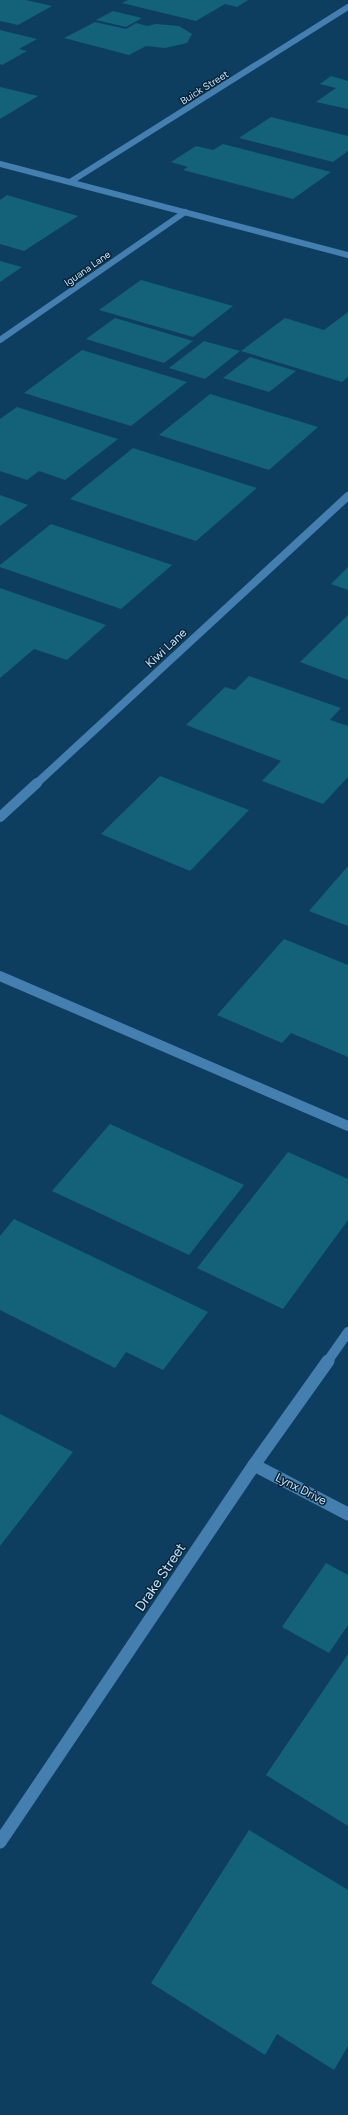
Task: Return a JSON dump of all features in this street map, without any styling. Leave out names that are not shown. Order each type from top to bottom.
[{"type":"street","name":"Buick Street","points":[[70,182],[348,7]]},
{"type":"street","points":[[0,164],[348,255]]},
{"type":"street","name":"Iguana Lane","points":[[0,340],[185,212]]},
{"type":"street","name":"Kiwi Lane","points":[[0,817],[348,496]]},
{"type":"street","points":[[0,976],[348,1126]]},
{"type":"street","name":"Drake Street","points":[[0,1842],[254,1465],[348,1332]]},
{"type":"street","name":"Lynx Drive","points":[[254,1465],[348,1514]]},
{"type":"building","points":[[0,0],[26,0],[52,6],[18,25],[0,21]]},
{"type":"building","points":[[128,0],[248,0],[237,7],[225,4],[196,21],[122,3]]},
{"type":"building","points":[[113,11],[142,18],[126,27],[96,20]]},
{"type":"building","points":[[95,22],[126,29],[136,23],[147,26],[156,24],[179,26],[192,34],[187,43],[165,48],[146,46],[129,55],[64,38]]},
{"type":"building","points":[[0,30],[37,39],[19,49],[27,51],[2,65],[0,64]]},
{"type":"building","points":[[331,76],[348,81],[348,109],[316,102],[336,88],[320,84]]},
{"type":"building","points":[[0,87],[38,96],[0,119]]},
{"type":"building","points":[[271,117],[348,136],[348,151],[333,162],[239,138]]},
{"type":"building","points":[[223,144],[331,172],[293,199],[183,170],[188,167],[171,162],[196,146],[213,150]]},
{"type":"building","points":[[7,195],[78,216],[24,251],[0,244],[0,200]]},
{"type":"building","points":[[0,261],[22,267],[0,282]]},
{"type":"building","points":[[141,280],[233,306],[193,337],[99,310]]},
{"type":"building","points":[[348,312],[348,377],[342,382],[241,351],[285,318],[324,330]]},
{"type":"building","points":[[115,318],[193,341],[164,363],[86,339]]},
{"type":"building","points":[[204,341],[240,351],[205,379],[169,368]]},
{"type":"building","points":[[82,350],[187,382],[131,426],[24,393]]},
{"type":"building","points":[[250,357],[296,371],[269,392],[223,378]]},
{"type":"building","points":[[210,394],[318,427],[269,470],[159,435]]},
{"type":"building","points":[[17,407],[118,439],[65,480],[39,471],[27,480],[0,471],[0,419]]},
{"type":"building","points":[[133,448],[257,488],[196,541],[70,499]]},
{"type":"building","points":[[0,495],[28,505],[0,526]]},
{"type":"building","points":[[51,524],[172,565],[121,609],[0,567],[0,565]]},
{"type":"building","points":[[348,567],[348,590],[331,584]]},
{"type":"building","points":[[0,588],[106,625],[67,660],[34,649],[0,678]]},
{"type":"building","points":[[348,615],[348,680],[300,662]]},
{"type":"building","points":[[249,676],[341,708],[330,720],[348,726],[348,777],[323,804],[262,781],[281,761],[186,725],[225,687],[235,690]]},
{"type":"building","points":[[160,776],[249,810],[190,871],[101,834]]},
{"type":"building","points":[[348,866],[348,926],[309,911]]},
{"type":"building","points":[[284,939],[348,965],[348,1057],[291,1033],[282,1043],[217,1015]]},
{"type":"building","points":[[110,1124],[244,1185],[189,1255],[52,1191]]},
{"type":"building","points":[[288,1152],[348,1179],[348,1220],[283,1309],[197,1268]]},
{"type":"building","points":[[14,1219],[208,1312],[163,1370],[126,1352],[115,1368],[0,1310],[0,1236]]},
{"type":"building","points":[[0,1414],[73,1452],[0,1546]]},
{"type":"building","points":[[326,1563],[348,1575],[348,1625],[329,1653],[282,1627]]},
{"type":"building","points":[[348,1654],[348,1826],[266,1775]]},
{"type":"building","points":[[249,1830],[348,1890],[348,2046],[334,2070],[277,2034],[265,2055],[151,1983]]}]
